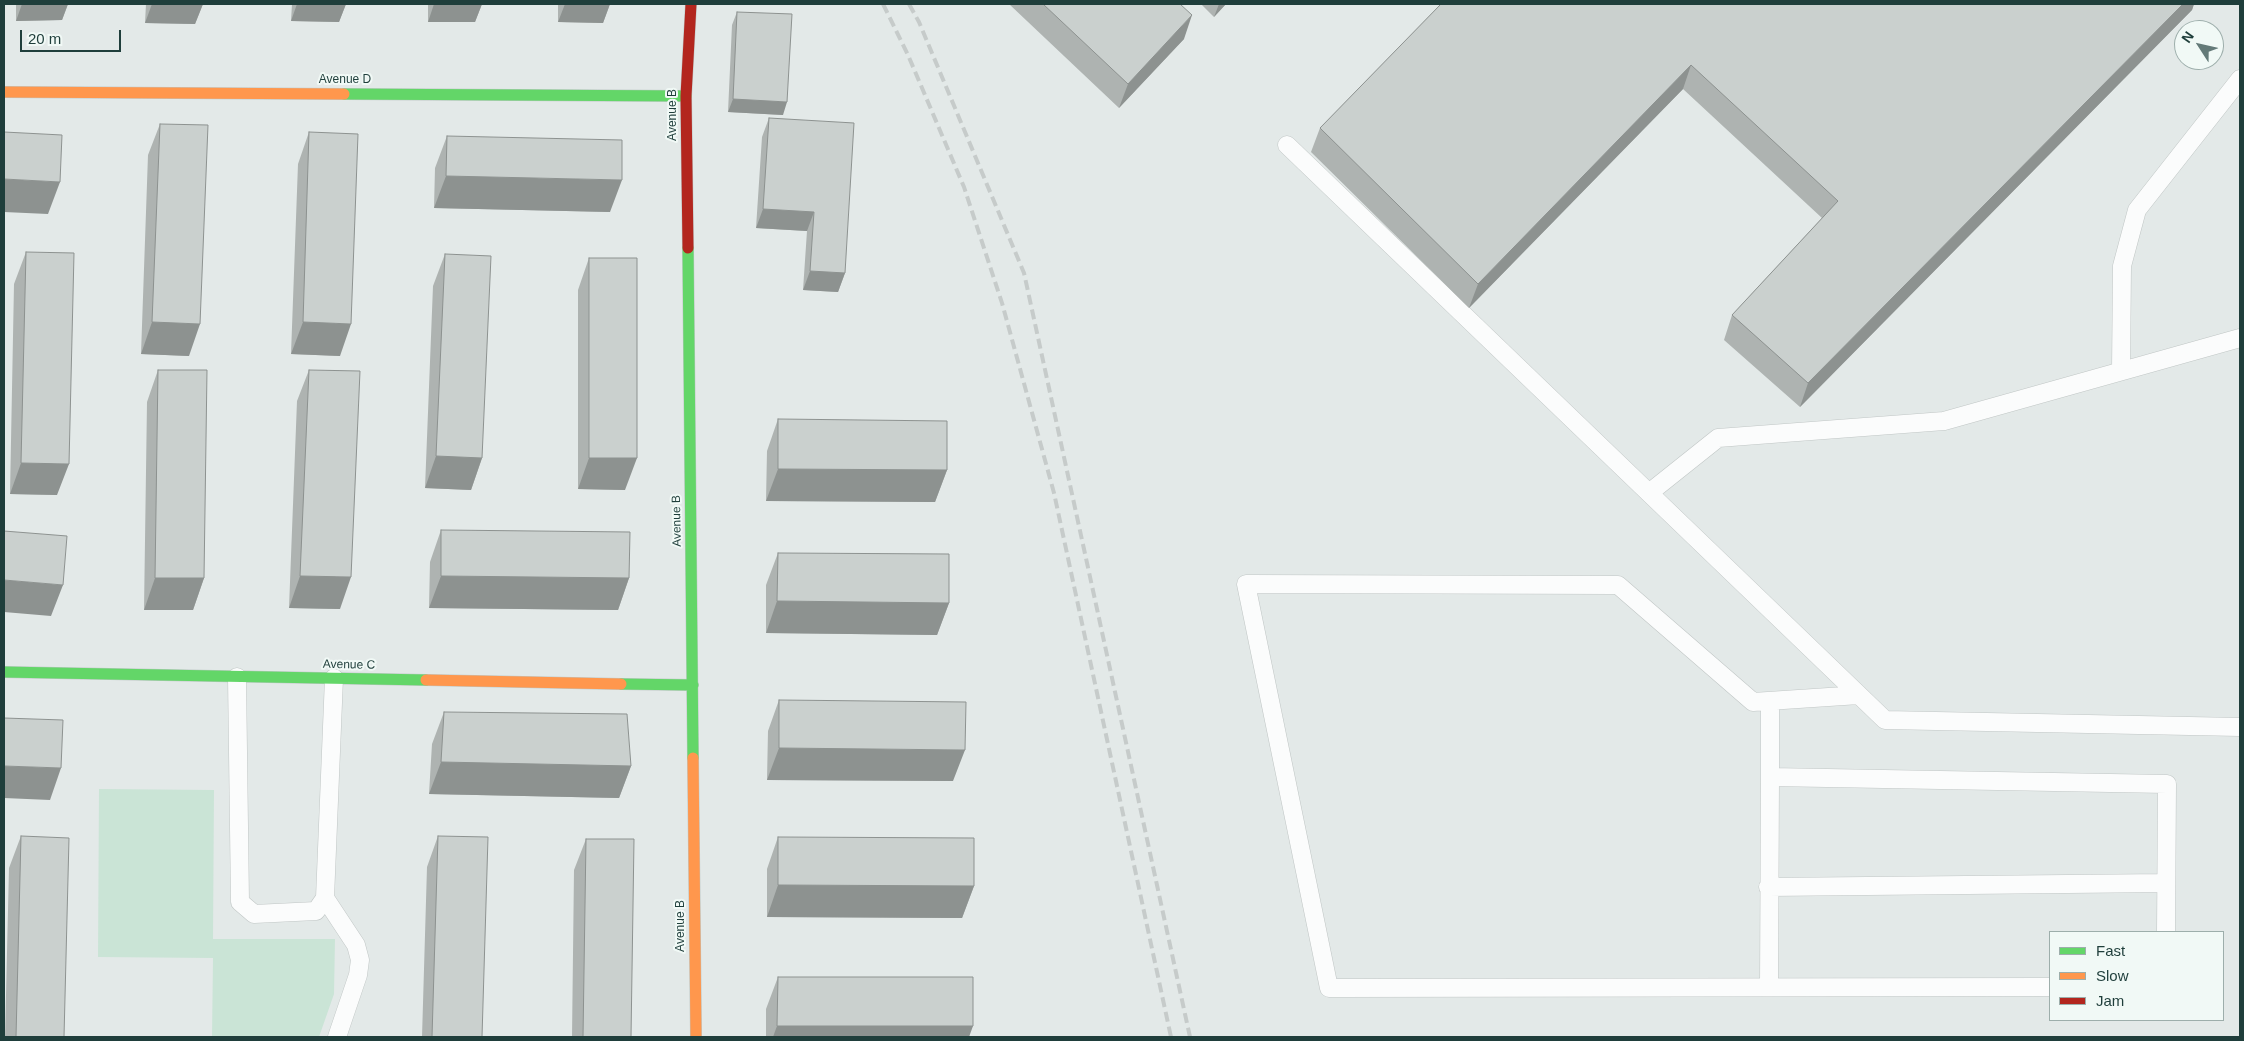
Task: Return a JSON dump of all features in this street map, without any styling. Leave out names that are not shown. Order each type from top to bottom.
[{"type":"street","name":"Avenue B","points":[[691,4],[686,96],[696,1037]]},
{"type":"street","name":"Avenue D","points":[[4,92],[686,96]]},
{"type":"street","name":"Avenue C","points":[[4,672],[693,685]]},
{"type":"lane","points":[[2121,372],[2122,266],[2137,210],[2240,79]]},
{"type":"lane","points":[[1287,144],[1885,720],[2240,727]]},
{"type":"lane","points":[[1649,493],[1718,438],[1944,420],[2240,338]]},
{"type":"lane","points":[[1859,695],[1753,702],[1618,585],[1246,584],[1329,988],[2049,987]]},
{"type":"lane","points":[[237,677],[240,902],[254,914],[316,911],[325,898],[334,678]]},
{"type":"lane","points":[[1769,987],[1770,701]]},
{"type":"lane","points":[[1770,777],[2166,784],[2166,931]]},
{"type":"lane","points":[[1768,887],[2166,883]]},
{"type":"lane","points":[[325,898],[356,945],[360,960],[358,975],[337,1037]]},
{"type":"green space","points":[[99,789],[214,790],[213,939],[335,939],[334,994],[319,1037],[212,1037],[213,958],[98,957]]},
{"type":"building","points":[[1043,4],[1180,4],[1192,15],[1128,84]]},
{"type":"building","points":[[1441,4],[2183,4],[1808,383],[1732,315],[1838,201],[1691,65],[1478,284],[1320,128]]},
{"type":"building","points":[[737,12],[792,14],[787,102],[733,99]]},
{"type":"building","points":[[769,118],[854,123],[845,273],[810,271],[814,212],[763,209]]},
{"type":"building","points":[[160,124],[208,125],[200,324],[152,322]]},
{"type":"building","points":[[4,132],[62,135],[60,182],[4,179]]},
{"type":"building","points":[[309,132],[358,134],[351,324],[303,322]]},
{"type":"building","points":[[447,136],[622,140],[622,180],[446,176]]},
{"type":"building","points":[[26,252],[74,253],[69,464],[21,463]]},
{"type":"building","points":[[445,254],[491,256],[482,458],[436,456]]},
{"type":"building","points":[[589,258],[637,258],[637,458],[589,458]]},
{"type":"building","points":[[158,370],[207,370],[204,578],[155,578]]},
{"type":"building","points":[[309,370],[360,371],[351,577],[300,576]]},
{"type":"building","points":[[778,419],[947,421],[947,470],[778,469]]},
{"type":"building","points":[[441,530],[630,532],[629,578],[441,576]]},
{"type":"building","points":[[4,531],[67,536],[63,585],[4,580]]},
{"type":"building","points":[[778,553],[949,554],[949,603],[777,601]]},
{"type":"building","points":[[779,700],[966,702],[965,750],[779,748]]},
{"type":"building","points":[[444,712],[627,714],[631,766],[441,762]]},
{"type":"building","points":[[4,718],[63,720],[61,768],[4,766]]},
{"type":"building","points":[[21,836],[69,838],[64,1037],[16,1037]]},
{"type":"building","points":[[438,836],[488,837],[482,1037],[432,1037]]},
{"type":"building","points":[[778,837],[974,838],[974,886],[778,885]]},
{"type":"building","points":[[586,839],[634,839],[631,1037],[583,1037]]},
{"type":"building","points":[[778,977],[973,977],[973,1026],[777,1026]]},
{"type":"railway","points":[[883,4],[908,55],[964,187],[1002,303],[1054,493],[1171,1037]]},
{"type":"railway","points":[[909,4],[919,22],[1024,273],[1190,1037]]},
{"type":"traffic: fast","points":[[344,94],[686,96]]},
{"type":"traffic: fast","points":[[688,248],[693,758]]},
{"type":"traffic: fast","points":[[4,672],[426,680]]},
{"type":"traffic: fast","points":[[621,684],[693,685]]},
{"type":"traffic: slow","points":[[4,92],[344,94]]},
{"type":"traffic: slow","points":[[426,680],[621,684]]},
{"type":"traffic: slow","points":[[693,758],[696,1037]]},
{"type":"traffic: jam","points":[[688,248],[686,96],[691,4]]}]
